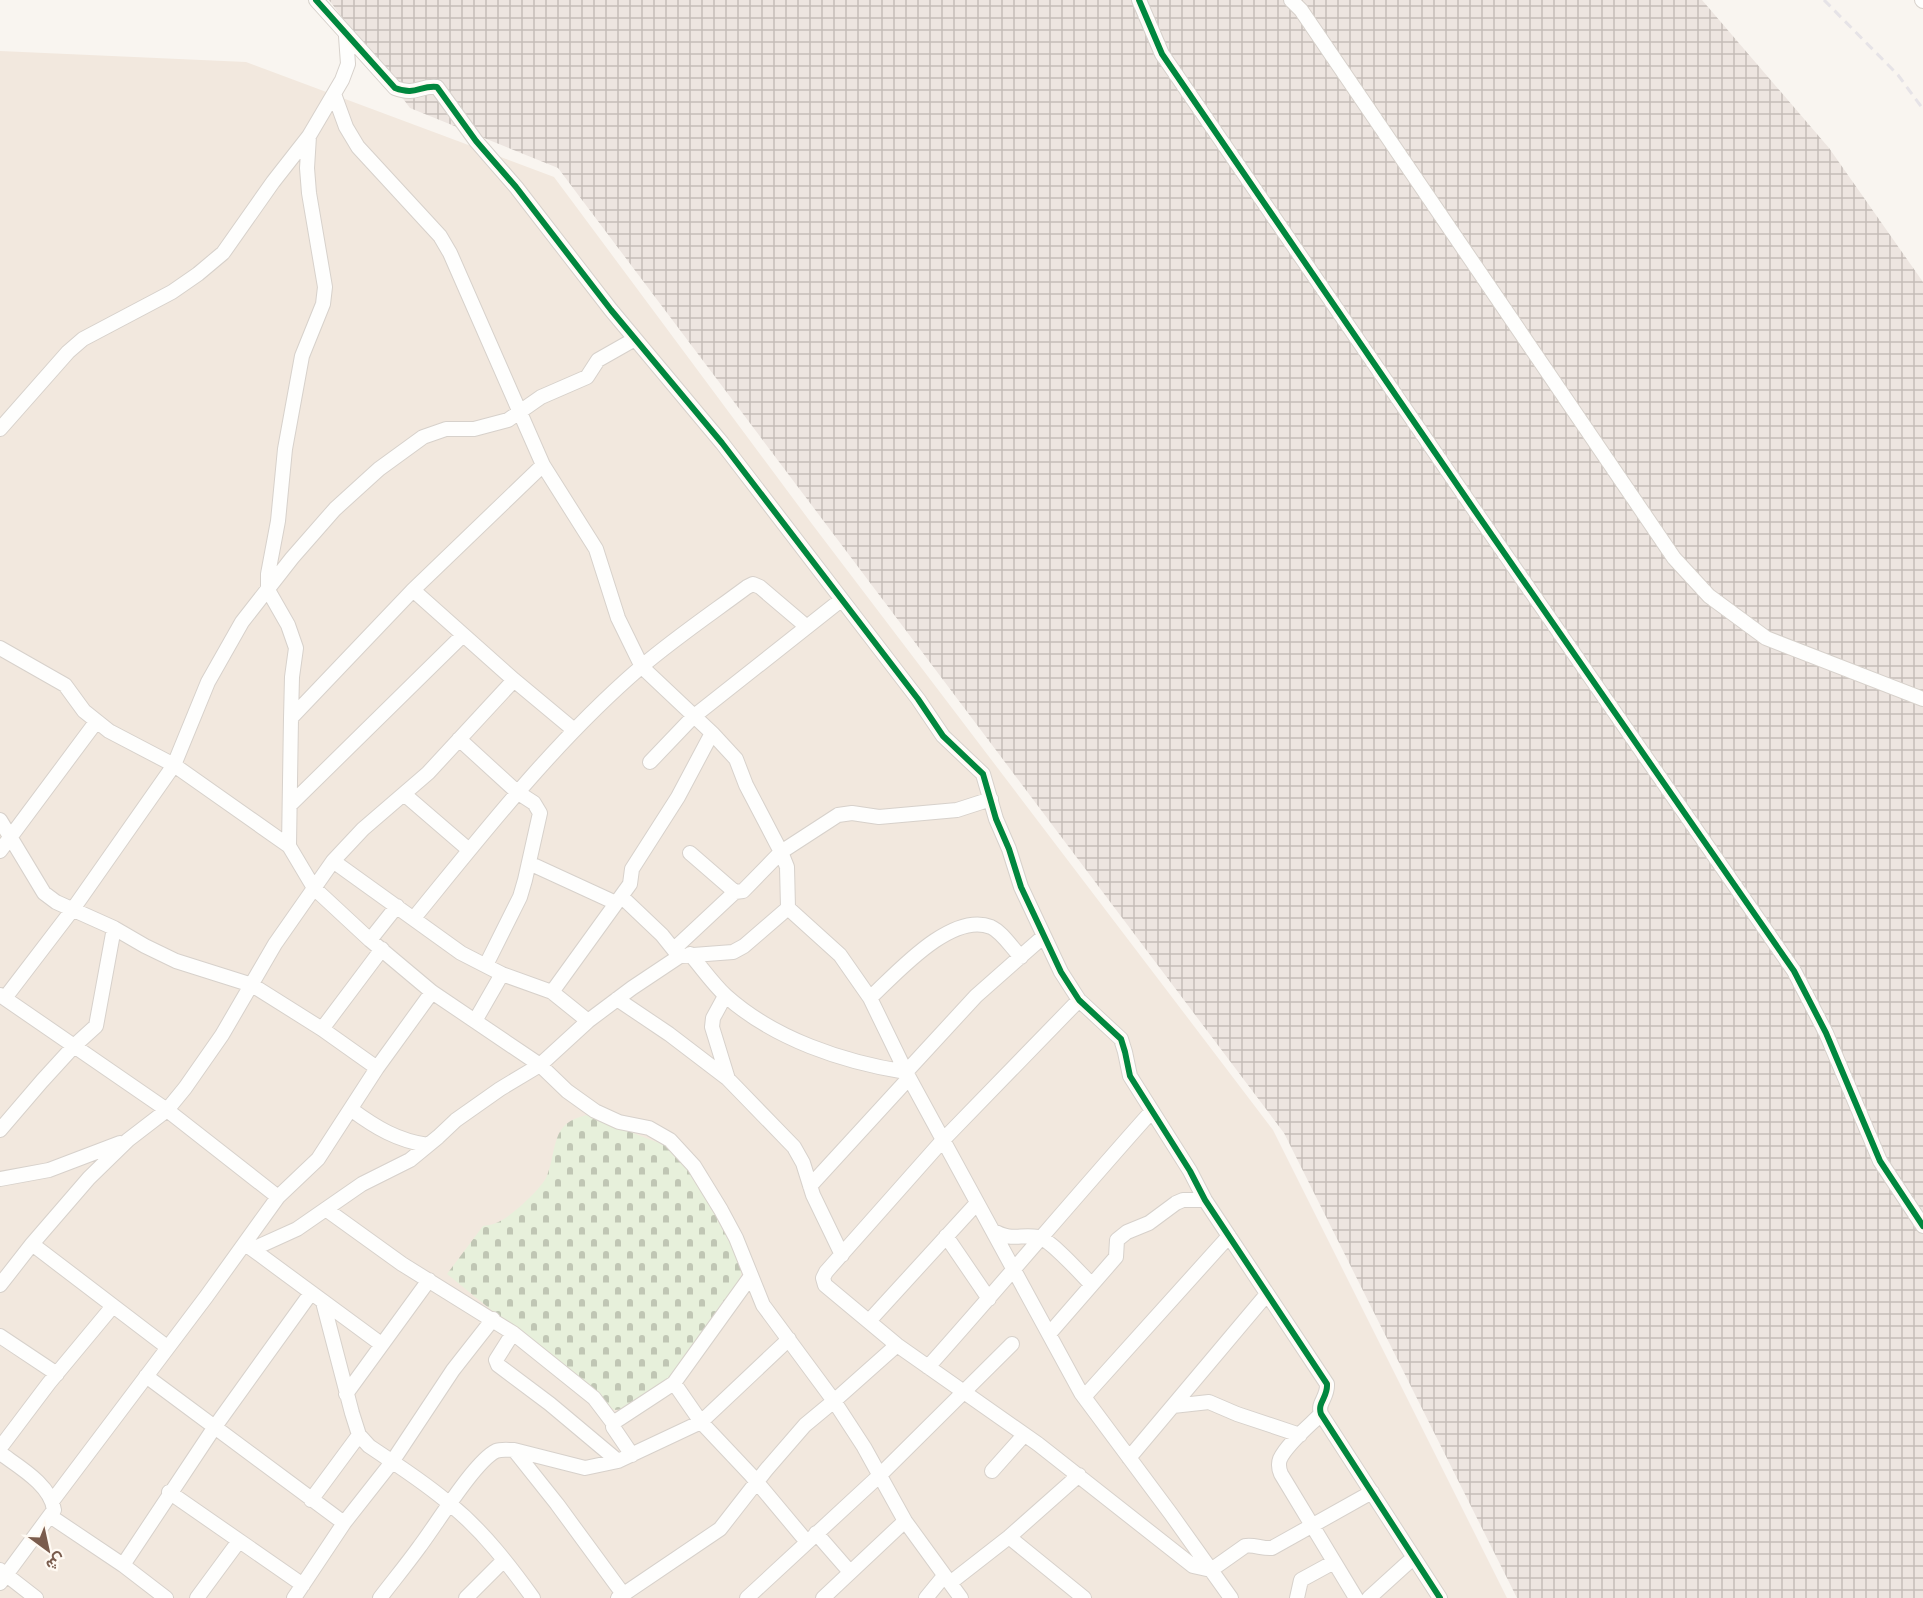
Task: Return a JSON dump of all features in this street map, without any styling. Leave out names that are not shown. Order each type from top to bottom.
[{"type":"street","points":[[316,0],[395,88],[407,92],[429,86],[437,87],[476,141],[516,186],[635,339],[722,443],[944,736],[983,774],[1021,887],[1061,972],[1079,1000],[1121,1040],[1130,1076],[1190,1171],[1205,1200],[1327,1384],[1328,1393],[1320,1410],[1321,1414],[1440,1598]]},
{"type":"street","points":[[1139,0],[1162,54],[1794,971],[1826,1033],[1880,1161],[1923,1226]]},
{"type":"street","points":[[1291,0],[1301,10],[1674,558],[1709,596],[1766,638],[1923,699]]},
{"type":"street","points":[[0,429],[68,352],[83,339],[172,292],[223,253],[309,136],[334,94],[348,64],[346,36]]},
{"type":"street","points":[[334,94],[346,127],[358,147],[440,236],[450,253],[543,465],[596,549],[618,618],[642,667],[736,759],[746,785],[787,867],[788,908],[840,955],[870,998],[976,1203],[1084,1397],[1231,1598]]},
{"type":"street","points":[[290,846],[292,676],[296,648],[288,625],[268,590],[268,574],[278,521],[285,449],[302,356],[323,304],[324,296],[324,279],[309,193],[307,168],[309,136]]},
{"type":"street","points":[[278,1197],[167,1110],[3,997],[73,909],[174,765],[208,682],[242,622],[335,508],[423,436],[446,429],[474,429],[508,420],[541,397],[587,377],[598,360],[635,339]]},
{"type":"street","points":[[291,718],[413,590],[543,465]]},
{"type":"street","points":[[414,918],[517,792],[574,730],[642,667],[747,586],[753,584],[760,587],[807,627]]},
{"type":"street","points":[[413,590],[574,730]]},
{"type":"street","points":[[650,762],[693,717],[841,600]]},
{"type":"street","points":[[290,805],[463,635]]},
{"type":"street","points":[[0,648],[65,685],[84,711],[96,722],[138,748],[174,765],[290,846],[314,888],[370,940],[432,992],[540,1065],[567,1091],[595,1111],[619,1122],[649,1128],[670,1140],[694,1166],[721,1210],[736,1238],[763,1305],[834,1401],[880,1475],[905,1521],[961,1598]]},
{"type":"street","points":[[0,1285],[89,1178],[128,1140],[167,1110],[185,1088],[222,1035],[275,944],[333,861],[363,829],[428,773],[514,680]]},
{"type":"street","points":[[0,852],[96,722]]},
{"type":"street","points":[[552,992],[630,884],[632,869],[678,797],[712,733]]},
{"type":"street","points":[[459,739],[517,792],[534,803],[540,813],[520,897],[486,965]]},
{"type":"street","points":[[404,794],[469,850]]},
{"type":"street","points":[[248,1247],[297,1229],[362,1184],[410,1160],[456,1120],[500,1089],[540,1065],[588,1022],[681,953],[735,892],[743,891],[781,852],[838,815],[852,813],[879,817],[957,810],[991,800]]},
{"type":"street","points":[[0,820],[45,893],[56,902],[114,928],[176,961],[252,985],[322,1029],[377,1068]]},
{"type":"street","points":[[690,854],[735,892]]},
{"type":"street","points":[[333,861],[461,953],[502,974],[552,992],[588,1022]]},
{"type":"street","points":[[529,863],[619,900],[662,935],[725,996],[769,1028],[846,1060],[908,1075]]},
{"type":"street","points":[[370,940],[397,906]]},
{"type":"street","points":[[681,953],[733,952],[744,946],[788,908]]},
{"type":"street","points":[[870,998],[929,945],[947,934],[966,927],[982,925],[994,928],[1021,957]]},
{"type":"street","points":[[0,1130],[74,1046],[96,1026],[114,928]]},
{"type":"street","points":[[810,1186],[976,996],[1044,936]]},
{"type":"street","points":[[322,1029],[382,949]]},
{"type":"street","points":[[475,1021],[502,974]]},
{"type":"street","points":[[52,1500],[167,1347],[248,1247],[278,1197],[318,1159],[352,1110],[377,1068],[432,992]]},
{"type":"street","points":[[725,996],[713,1018],[712,1027],[728,1079]]},
{"type":"street","points":[[617,999],[669,1034],[728,1079],[794,1146],[842,1255]]},
{"type":"street","points":[[1079,1000],[944,1140],[823,1278],[825,1285],[870,1320],[897,1345],[1079,1475],[1193,1566],[1211,1570],[1245,1546],[1250,1545],[1261,1549],[1272,1548],[1372,1492]]},
{"type":"street","points":[[352,1110],[373,1126],[390,1134],[428,1145]]},
{"type":"street","points":[[928,1367],[1152,1112]]},
{"type":"street","points":[[0,1179],[49,1170],[128,1140]]},
{"type":"street","points":[[1049,1334],[1116,1257],[1117,1240],[1123,1234],[1144,1226],[1183,1200],[1205,1200]]},
{"type":"street","points":[[870,1320],[976,1203]]},
{"type":"street","points":[[327,1210],[402,1264],[513,1333],[594,1398],[613,1423],[613,1427],[632,1455]]},
{"type":"street","points":[[992,1230],[1004,1237],[1041,1237],[1059,1251],[1091,1284]]},
{"type":"street","points":[[946,1236],[989,1299]]},
{"type":"street","points":[[1084,1397],[1229,1236]]},
{"type":"street","points":[[32,1244],[167,1347]]},
{"type":"street","points":[[248,1247],[381,1344]]},
{"type":"street","points":[[613,1423],[674,1383],[751,1276]]},
{"type":"street","points":[[346,1394],[429,1280]]},
{"type":"street","points":[[123,1565],[169,1492],[311,1293]]},
{"type":"street","points":[[1129,1458],[1267,1294]]},
{"type":"street","points":[[323,1302],[346,1394],[359,1435],[369,1446],[451,1504],[504,1560],[533,1598]]},
{"type":"street","points":[[0,1448],[113,1306]]},
{"type":"street","points":[[294,1598],[344,1523],[392,1462],[453,1370],[493,1320]]},
{"type":"street","points":[[513,1333],[498,1355],[496,1360],[498,1365],[550,1404],[618,1461]]},
{"type":"street","points":[[0,1336],[57,1374]]},
{"type":"street","points":[[380,1598],[481,1463],[495,1451],[514,1450],[585,1468],[618,1461],[701,1422],[789,1339]]},
{"type":"street","points":[[747,1598],[880,1475],[1012,1344]]},
{"type":"street","points":[[514,1450],[557,1504],[620,1596],[720,1529],[756,1482],[805,1425],[897,1345]]},
{"type":"street","points":[[146,1376],[344,1523]]},
{"type":"street","points":[[674,1383],[701,1422],[756,1482],[850,1572]]},
{"type":"street","points":[[1173,1406],[1209,1402],[1300,1435]]},
{"type":"street","points":[[1321,1414],[1280,1459],[1278,1466],[1356,1598]]},
{"type":"street","points":[[992,1471],[1024,1434]]},
{"type":"street","points":[[311,1500],[359,1435]]},
{"type":"street","points":[[0,1453],[43,1487],[52,1500],[54,1510],[2,1576],[36,1598]]},
{"type":"street","points":[[926,1598],[947,1579],[1009,1537],[1079,1475]]},
{"type":"street","points":[[169,1492],[303,1585]]},
{"type":"street","points":[[50,1516],[123,1565],[166,1598]]},
{"type":"street","points":[[823,1598],[905,1521]]},
{"type":"street","points":[[1009,1537],[1084,1598]]},
{"type":"street","points":[[197,1598],[239,1541]]},
{"type":"street","points":[[1369,1598],[1413,1558]]},
{"type":"street","points":[[466,1598],[504,1560]]},
{"type":"street","points":[[1297,1598],[1301,1580],[1334,1562]]},
{"type":"shaded area","points":[[329,0],[1702,0],[1829,148],[1923,282],[1923,1598],[1517,1598],[1284,1133],[558,168],[410,108]]},
{"type":"shaded area","points":[[0,51],[246,62],[554,177],[812,524],[1273,1130],[1507,1598],[0,1598]]},
{"type":"green space","points":[[587,1115],[669,1147],[685,1161],[743,1264],[734,1292],[667,1382],[627,1409],[614,1410],[447,1274],[483,1226],[494,1224],[509,1216],[539,1188],[547,1176],[561,1130],[575,1119]]},
{"type":"railway","points":[[1824,0],[1898,75],[1923,109]]},
{"type":"cycle path","points":[[316,0],[395,88],[413,91],[426,87],[437,87],[476,141],[516,187],[611,310],[722,443],[918,699],[943,736],[983,774],[996,819],[1009,849],[1021,887],[1061,972],[1079,1000],[1121,1039],[1130,1076],[1190,1171],[1205,1200],[1327,1384],[1320,1406],[1321,1414],[1440,1598]]},
{"type":"cycle path","points":[[1139,0],[1162,54],[1794,971],[1826,1033],[1880,1161],[1923,1226]]}]
